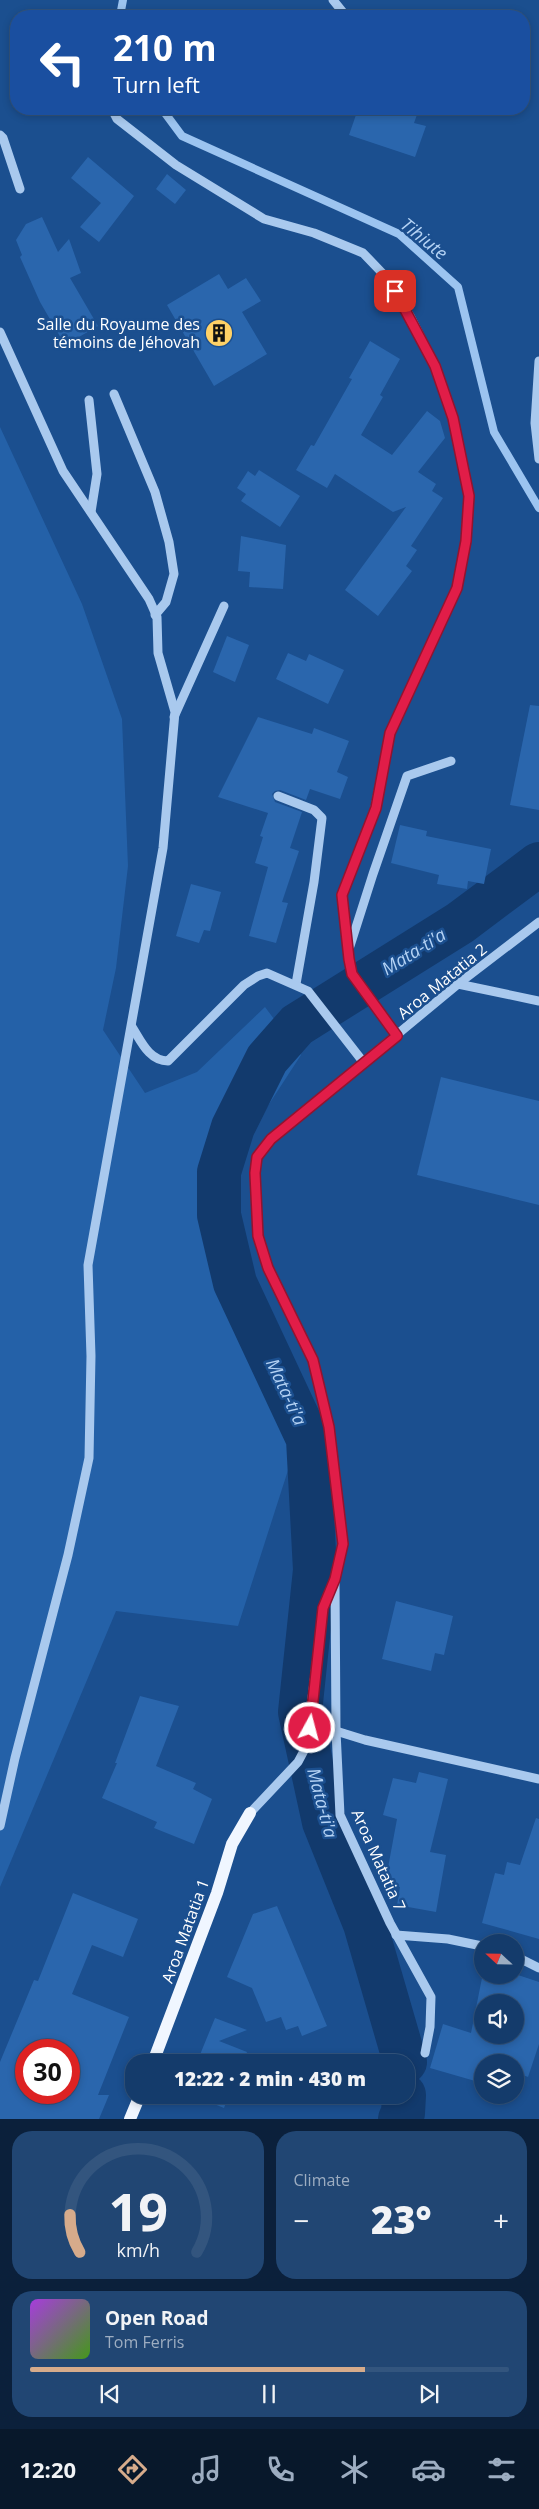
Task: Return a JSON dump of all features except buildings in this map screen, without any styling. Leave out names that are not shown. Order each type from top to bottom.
[{"type":"main road","name":"Aroa Matatia 1","points":[[156,2054],[218,1893],[232,1844],[250,1813]]},
{"type":"main road","points":[[130,2119],[136,2104]]},
{"type":"street","points":[[333,0],[341,10]]},
{"type":"street","points":[[115,115],[117,119],[176,165],[225,197],[264,219],[314,233],[363,253],[387,278],[410,316],[435,366],[453,418],[469,496],[466,541],[457,588],[390,733],[376,808],[342,895],[352,974],[397,1036]]},
{"type":"street","points":[[0,135],[3,138],[20,189]]},
{"type":"street","points":[[0,332],[63,471],[149,599],[156,615],[158,653],[174,717]]},
{"type":"street","points":[[539,361],[535,423],[539,459]]},
{"type":"street","points":[[114,394],[155,492],[169,542],[174,574],[166,602],[156,615]]},
{"type":"street","points":[[89,400],[97,474],[91,512]]},
{"type":"street","points":[[0,1826],[15,1758],[68,1555],[89,1458],[91,1356],[88,1265],[132,1027],[162,848],[174,717],[224,606]]},
{"type":"street","points":[[349,959],[354,930],[407,776],[451,761]]},
{"type":"street","points":[[278,796],[314,810],[322,818],[314,882],[296,984]]},
{"type":"street","name":"Aroa Matatia 2","points":[[250,1813],[298,1762],[306,1747],[310,1728],[323,1608],[335,1579],[343,1544],[329,1427],[313,1360],[268,1268],[258,1236],[255,1173],[257,1157],[271,1139],[458,984],[539,922]]},
{"type":"street","points":[[132,1027],[152,1056],[159,1061],[168,1061],[251,980],[267,973],[296,984],[308,991],[364,1063]]},
{"type":"street","points":[[458,984],[539,1001]]},
{"type":"street","name":"Aroa Matatia 7","points":[[335,1579],[336,1731],[340,1815],[396,1935],[431,1998],[430,2027],[425,2054]]},
{"type":"street","points":[[336,1731],[365,1740],[539,1779]]},
{"type":"street","points":[[396,1935],[448,1939],[474,1944]]},
{"type":"street","points":[[524,1960],[539,1968]]},
{"type":"shaded area","points":[[0,427],[82,604],[122,719],[128,866],[116,968],[103,1030],[145,1093],[197,1072],[265,1007],[301,1055],[238,1152],[234,1183],[244,1257],[277,1322],[308,1408],[238,1626],[116,1611],[0,1887]]},
{"type":"waterway","name":"Tihiute","points":[[121,10],[123,0]]},
{"type":"waterway","name":"Tihiute","points":[[166,115],[182,136],[399,234],[458,287],[494,432],[539,508]]},
{"type":"waterway","name":"Mata-ti'a","points":[[403,2054],[365,1924],[324,1822],[300,1712],[315,1570],[308,1439],[235,1283],[219,1215],[219,1172],[233,1127],[267,1059],[297,1025],[460,923],[539,864]]},
{"type":"waterway","name":"Mata-ti'a","points":[[400,2119],[403,2113],[404,2104]]},
{"type":"place","name":"Salle du Royaume des témoins de Jéhovah","points":[[219,333]]},
{"type":"route","points":[[310,1728],[323,1608],[335,1579],[343,1544],[329,1427],[322,1393],[313,1360],[268,1268],[258,1236],[255,1173],[257,1157],[271,1139],[397,1036],[352,974],[342,895],[376,808],[390,733],[457,588],[466,541],[469,496],[453,418],[435,366],[395,291]]}]
